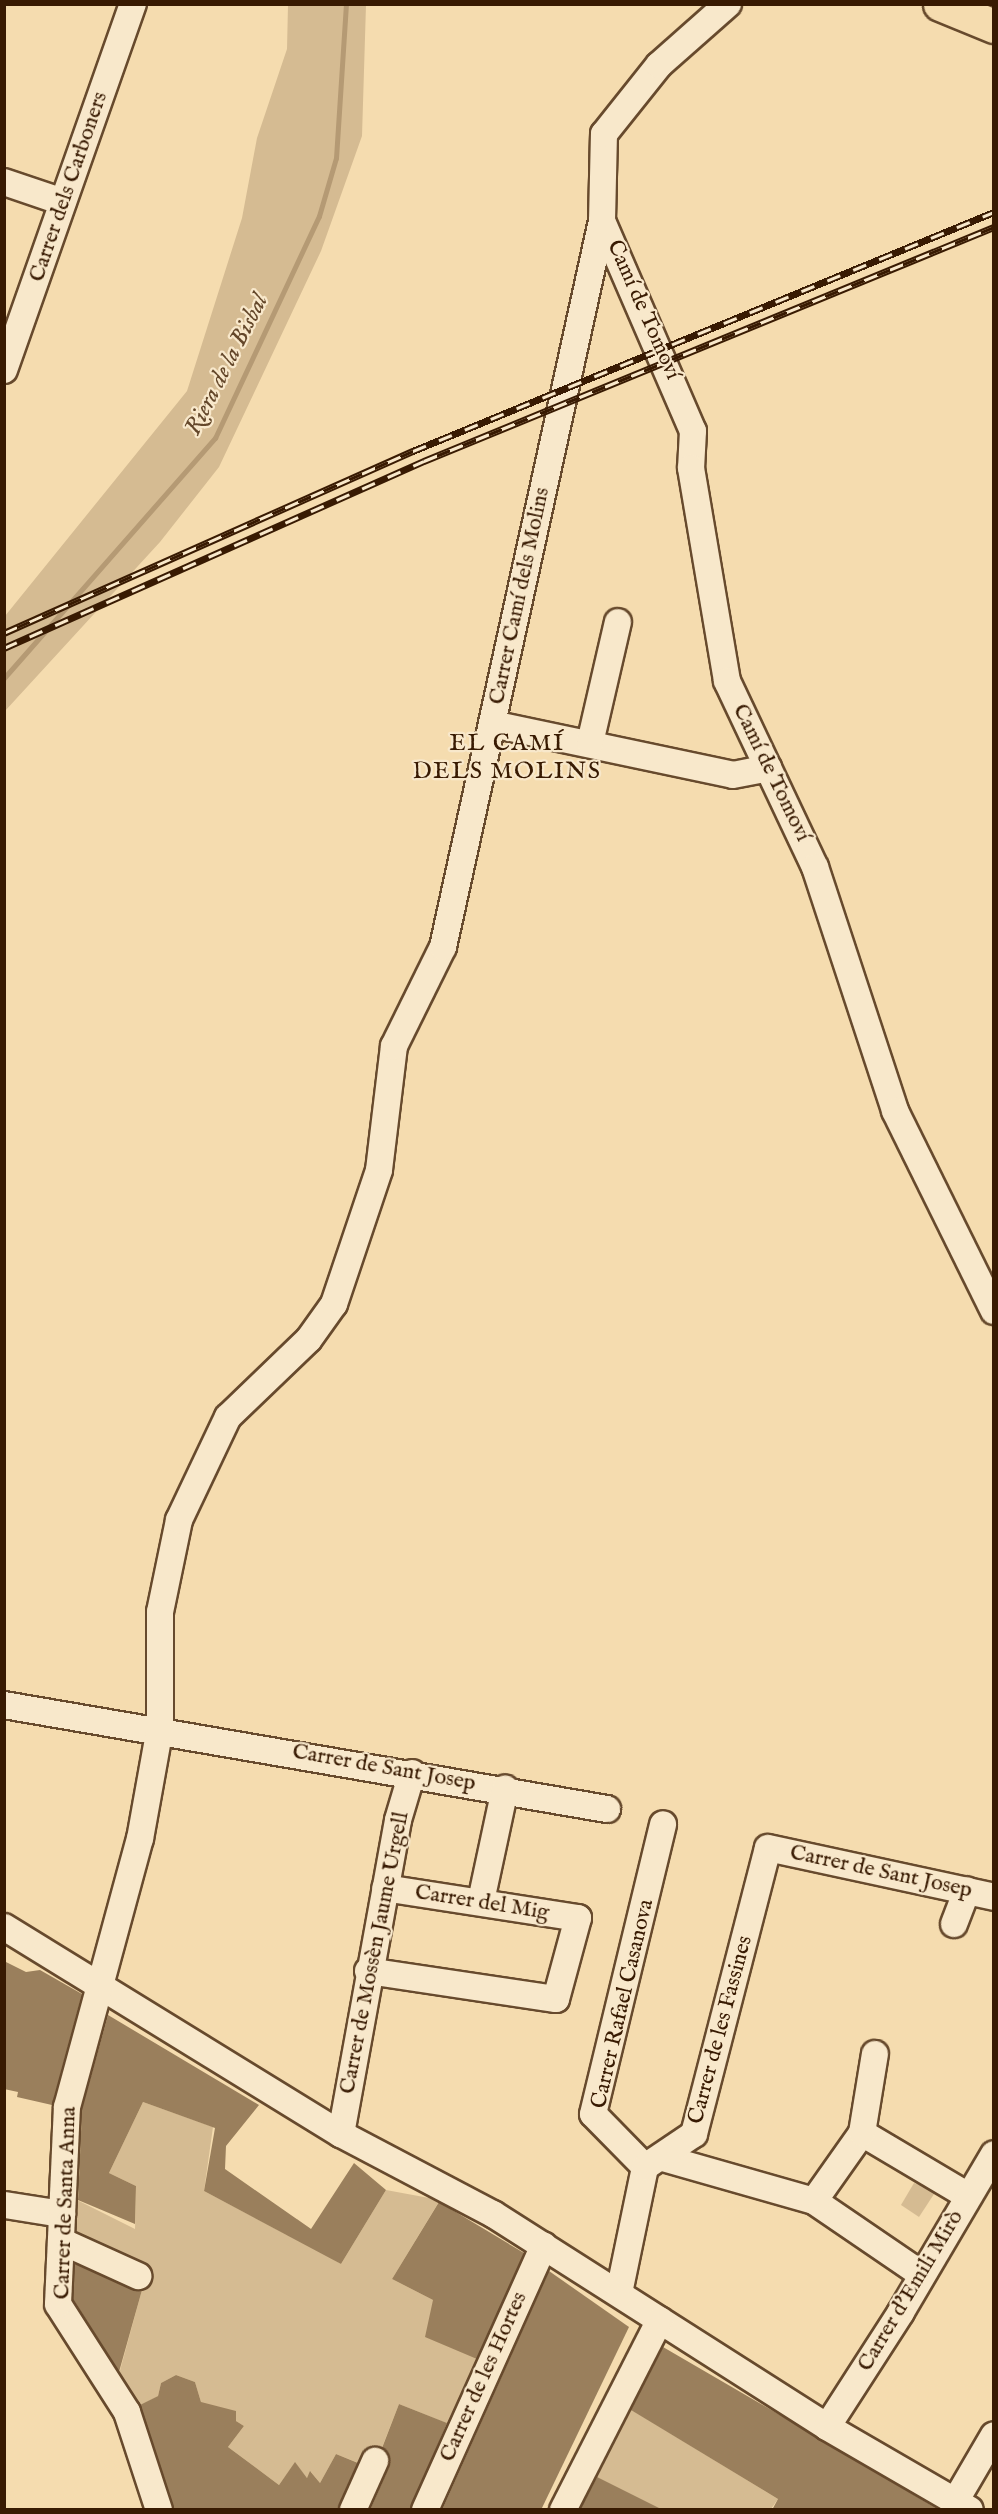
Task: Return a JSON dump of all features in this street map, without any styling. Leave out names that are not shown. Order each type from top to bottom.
[{"type":"highway","points":[[940,4],[993,26]]},
{"type":"street","name":"Carrer dels Carboners","points":[[4,370],[133,4]]},
{"type":"street","name":"Carrer Camí dels Molins","points":[[98,1983],[140,1839],[160,1728],[160,1612],[179,1520],[228,1417],[309,1339],[334,1304],[379,1170],[394,1046],[443,946],[602,221],[604,134],[659,65],[728,4]]},
{"type":"street","points":[[4,182],[63,202]]},
{"type":"street","name":"Camí de Tomoví","points":[[602,221],[693,431],[691,468],[727,681],[815,867],[896,1111],[993,1311]]},
{"type":"street","points":[[590,743],[618,622]]},
{"type":"street","points":[[492,724],[733,775],[768,768]]},
{"type":"street","name":"Carrer de Sant Josep","points":[[4,1705],[160,1728],[607,1809]]},
{"type":"street","name":"Carrer de Mossèn Jaume Urgell","points":[[341,2133],[369,1971],[412,1773]]},
{"type":"street","points":[[481,1901],[505,1789]]},
{"type":"street","name":"Carrer Rafael Casanova","points":[[654,2163],[593,2114],[663,1824]]},
{"type":"street","name":"Carrer de Sant Josep","points":[[768,1848],[993,1897]]},
{"type":"street","name":"Carrer de les Fassines","points":[[654,2163],[694,2134],[768,1848]]},
{"type":"street","name":"Carrer del Mig","points":[[369,1971],[556,1999],[578,1918],[481,1901],[386,1888]]},
{"type":"street","points":[[954,1924],[966,1890]]},
{"type":"street","points":[[4,1928],[98,1983],[341,2133],[544,2246],[826,2427],[963,2505],[993,2435]]},
{"type":"street","name":"Carrer de Santa Anna","points":[[98,1983],[67,2107],[58,2304],[127,2412],[159,2510]]},
{"type":"street","points":[[814,2201],[862,2133],[875,2055]]},
{"type":"street","points":[[862,2133],[968,2196]]},
{"type":"street","name":"Carrer d'Emili Mirò","points":[[826,2427],[993,2154]]},
{"type":"street","points":[[619,2293],[654,2163],[814,2201],[921,2274]]},
{"type":"street","points":[[5,2205],[62,2214]]},
{"type":"street","points":[[61,2241],[138,2276]]},
{"type":"street","name":"Carrer de les Hortes","points":[[425,2510],[544,2246]]},
{"type":"street","points":[[563,2510],[660,2320]]},
{"type":"street","points":[[353,2510],[375,2461]]},
{"type":"shaded area","points":[[288,5],[366,5],[362,136],[321,251],[219,467],[160,542],[5,711],[5,616],[187,391],[242,218],[257,138],[287,49]]},
{"type":"shaded area","points":[[143,2102],[213,2127],[204,2191],[287,2235],[297,2219],[311,2229],[304,2241],[341,2264],[386,2190],[440,2200],[392,2279],[433,2300],[477,2359],[449,2424],[399,2404],[379,2455],[361,2464],[336,2454],[320,2483],[311,2472],[307,2478],[295,2463],[279,2485],[228,2447],[244,2426],[236,2421],[236,2411],[190,2419],[201,2402],[195,2382],[176,2375],[161,2383],[158,2396],[138,2407],[119,2374],[142,2290],[66,2257],[71,2197],[135,2229],[136,2186],[109,2173]]},
{"type":"shaded area","points":[[914,2183],[936,2191],[919,2217],[901,2205]]},
{"type":"shaded area","points":[[622,2404],[778,2499],[771,2509],[655,2509],[590,2474]]},
{"type":"building","points":[[4,1961],[26,1972],[40,1970],[82,1994],[52,2105],[17,2097],[18,2092],[4,2089]]},
{"type":"building","points":[[108,2015],[259,2105],[226,2146],[225,2169],[311,2229],[354,2163],[386,2190],[341,2264],[204,2191],[215,2128],[143,2102],[109,2173],[136,2186],[135,2224],[78,2200],[82,2109]]},
{"type":"building","points":[[439,2202],[524,2253],[477,2359],[425,2337],[433,2300],[392,2279]]},
{"type":"building","points":[[75,2264],[142,2290],[119,2372],[73,2299]]},
{"type":"building","points":[[549,2271],[629,2327],[541,2510],[442,2510]]},
{"type":"building","points":[[663,2347],[939,2510],[772,2510],[778,2499],[631,2410]]},
{"type":"building","points":[[176,2375],[195,2382],[201,2402],[236,2411],[236,2421],[244,2426],[228,2447],[279,2485],[295,2462],[307,2478],[310,2471],[320,2483],[336,2454],[358,2463],[338,2510],[174,2510],[140,2405],[158,2396],[161,2383]]},
{"type":"building","points":[[399,2404],[447,2423],[410,2510],[370,2510],[389,2467],[382,2448]]},
{"type":"building","points":[[597,2477],[663,2510],[580,2510]]},
{"type":"waterway","name":"Riera de la Bisbal","points":[[4,678],[215,438],[319,216],[336,158],[346,4]]},
{"type":"railway","points":[[4,633],[413,451],[994,212]]},
{"type":"railway","points":[[4,648],[424,461],[994,227]]},
{"type":"district","name":"EL CAMÍ DELS MOLINS","points":[[507,758]]}]
